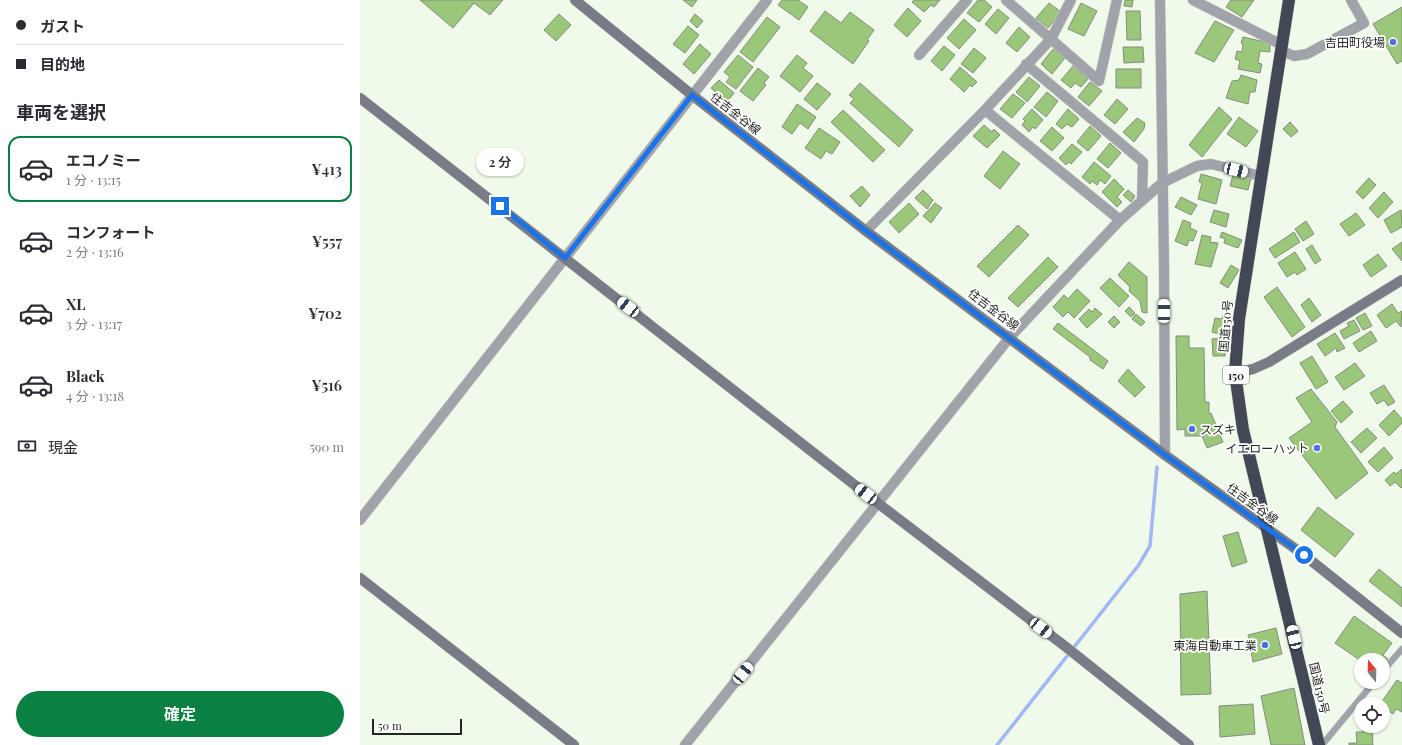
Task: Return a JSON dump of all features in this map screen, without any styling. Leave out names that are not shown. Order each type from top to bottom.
[{"type":"highway","name":"国道150号","points":[[1289,0],[1239,319],[1235,374],[1243,430],[1320,745]]},
{"type":"street","name":"住吉金谷線","points":[[575,0],[692,95],[866,231],[1165,455],[1304,555],[1402,633]]},
{"type":"street","points":[[360,520],[768,0]]},
{"type":"street","points":[[920,55],[967,0]]},
{"type":"street","points":[[1006,0],[1099,81],[1118,0]]},
{"type":"street","points":[[866,231],[985,110],[1026,64],[1051,39],[1071,0]]},
{"type":"street","points":[[1160,0],[1165,455]]},
{"type":"street","points":[[1193,0],[1294,56],[1307,54],[1364,23],[1351,0]]},
{"type":"street","points":[[1026,64],[1143,162],[1142,198]]},
{"type":"street","points":[[360,98],[879,504],[1067,647],[1075,655],[1189,745]]},
{"type":"street","points":[[985,110],[1120,220]]},
{"type":"street","points":[[685,745],[879,504],[1010,338],[1142,198],[1162,183],[1197,166],[1211,164],[1261,176]]},
{"type":"street","points":[[1235,374],[1253,369],[1269,362],[1402,281]]},
{"type":"street","points":[[360,578],[574,745]]},
{"type":"lane","points":[[1390,664],[1402,649]]},
{"type":"lane","points":[[1320,745],[1368,689]]},
{"type":"building","points":[[420,0],[503,0],[490,15],[474,3],[453,28]]},
{"type":"building","points":[[683,0],[697,0],[692,7]]},
{"type":"building","points":[[782,0],[798,0],[808,7],[799,20],[778,5]]},
{"type":"building","points":[[914,0],[940,0],[934,7],[931,5],[924,12],[912,2]]},
{"type":"building","points":[[978,0],[984,0],[992,7],[979,22],[967,13]]},
{"type":"building","points":[[1125,0],[1133,0],[1132,7],[1124,6]]},
{"type":"building","points":[[1231,0],[1254,0],[1242,17],[1226,7]]},
{"type":"building","points":[[1049,3],[1061,12],[1048,28],[1036,18]]},
{"type":"building","points":[[1081,3],[1097,11],[1084,36],[1068,29]]},
{"type":"building","name":"吉田町役場","points":[[1402,7],[1402,61],[1397,64],[1373,24]]},
{"type":"building","points":[[908,8],[921,21],[907,37],[894,25]]},
{"type":"building","points":[[998,9],[1009,18],[996,34],[985,24]]},
{"type":"building","points":[[825,11],[841,23],[850,12],[874,30],[867,40],[869,41],[853,64],[810,31]]},
{"type":"building","points":[[1126,11],[1140,11],[1141,40],[1127,40]]},
{"type":"building","points":[[559,14],[571,25],[556,41],[544,30]]},
{"type":"building","points":[[695,14],[703,21],[697,28],[690,21]]},
{"type":"building","points":[[767,17],[780,27],[753,62],[740,52]]},
{"type":"building","points":[[964,19],[976,30],[959,49],[947,38]]},
{"type":"building","points":[[1215,21],[1234,30],[1214,62],[1195,53]]},
{"type":"building","points":[[688,26],[699,35],[685,53],[673,44]]},
{"type":"building","points":[[1019,27],[1030,37],[1017,52],[1006,43]]},
{"type":"building","points":[[1243,37],[1270,43],[1270,52],[1260,51],[1258,63],[1262,64],[1260,73],[1238,69],[1240,61],[1235,59],[1237,51],[1242,52],[1243,44],[1241,43]]},
{"type":"building","points":[[700,44],[711,54],[694,74],[683,64]]},
{"type":"building","points":[[944,46],[955,55],[942,71],[931,61]]},
{"type":"building","points":[[1123,47],[1143,47],[1144,62],[1124,63]]},
{"type":"building","points":[[974,48],[986,58],[973,73],[961,64]]},
{"type":"building","points":[[1053,49],[1065,58],[1052,74],[1041,64]]},
{"type":"building","points":[[738,55],[753,67],[736,89],[726,82],[730,77],[724,72]]},
{"type":"building","points":[[797,55],[807,63],[803,68],[813,76],[800,92],[780,76]]},
{"type":"building","points":[[1073,66],[1088,79],[1081,87],[1075,83],[1071,88],[1061,80]]},
{"type":"building","points":[[960,67],[977,82],[972,87],[970,85],[964,92],[950,79]]},
{"type":"building","points":[[758,68],[769,77],[764,83],[766,85],[753,101],[740,91]]},
{"type":"building","points":[[1116,69],[1141,69],[1141,88],[1116,88]]},
{"type":"building","points":[[1241,75],[1257,80],[1255,92],[1250,92],[1248,104],[1226,98],[1232,81],[1239,80]]},
{"type":"building","points":[[1029,77],[1040,86],[1027,102],[1016,92]]},
{"type":"building","points":[[719,80],[734,93],[727,102],[711,88]]},
{"type":"building","points":[[1090,82],[1102,91],[1089,106],[1078,97]]},
{"type":"building","points":[[817,83],[831,94],[817,110],[804,99]]},
{"type":"building","points":[[860,83],[913,130],[899,147],[850,103],[854,99],[849,95]]},
{"type":"building","points":[[1047,92],[1058,101],[1046,117],[1034,107]]},
{"type":"building","points":[[1013,94],[1025,103],[1012,118],[1000,109]]},
{"type":"building","points":[[1117,99],[1128,109],[1115,124],[1104,115]]},
{"type":"building","points":[[797,104],[816,117],[808,129],[800,123],[792,134],[782,127]]},
{"type":"building","points":[[1219,107],[1232,119],[1202,157],[1189,145]]},
{"type":"building","points":[[1032,109],[1043,120],[1035,129],[1033,127],[1029,132],[1022,125],[1025,121],[1023,119]]},
{"type":"building","points":[[1068,109],[1079,119],[1072,127],[1067,124],[1062,129],[1056,124]]},
{"type":"building","points":[[843,110],[885,150],[873,162],[831,122]]},
{"type":"building","points":[[1239,117],[1258,131],[1246,147],[1227,134]]},
{"type":"building","points":[[1137,118],[1145,123],[1144,129],[1134,142],[1123,132]]},
{"type":"building","points":[[1290,122],[1298,131],[1291,137],[1283,129]]},
{"type":"building","points":[[984,125],[992,132],[994,129],[1000,135],[987,148],[973,136]]},
{"type":"building","points":[[1090,126],[1101,136],[1088,151],[1077,142]]},
{"type":"building","points":[[1052,127],[1064,138],[1052,151],[1040,141]]},
{"type":"building","points":[[819,128],[840,142],[832,154],[826,151],[821,159],[805,148]]},
{"type":"building","points":[[1110,143],[1121,153],[1108,168],[1097,159]]},
{"type":"building","points":[[1072,144],[1082,152],[1071,164],[1069,162],[1066,165],[1059,158]]},
{"type":"building","points":[[1003,151],[1020,164],[1000,189],[984,176]]},
{"type":"building","points":[[1094,162],[1111,176],[1105,184],[1100,180],[1097,185],[1092,181],[1090,184],[1082,177]]},
{"type":"building","points":[[1201,174],[1222,180],[1216,204],[1198,199],[1202,183],[1199,182]]},
{"type":"building","points":[[1233,175],[1251,178],[1248,190],[1230,186]]},
{"type":"building","points":[[1369,178],[1376,185],[1363,199],[1356,192]]},
{"type":"building","points":[[1114,179],[1124,189],[1117,197],[1122,202],[1117,207],[1102,192]]},
{"type":"building","points":[[862,186],[870,195],[860,207],[850,196]]},
{"type":"building","points":[[923,190],[933,200],[927,209],[915,198]]},
{"type":"building","points":[[1128,190],[1135,196],[1131,202],[1123,195]]},
{"type":"building","points":[[1384,192],[1393,202],[1378,218],[1369,208]]},
{"type":"building","points":[[1181,197],[1197,205],[1191,215],[1175,207]]},
{"type":"building","points":[[909,203],[919,214],[899,233],[889,222]]},
{"type":"building","points":[[935,203],[942,208],[931,223],[923,216]]},
{"type":"building","points":[[1214,210],[1229,214],[1226,227],[1210,222]]},
{"type":"building","points":[[1401,210],[1402,227],[1391,233],[1384,220]]},
{"type":"building","points":[[1356,213],[1365,225],[1349,236],[1340,224]]},
{"type":"building","points":[[1183,220],[1191,223],[1190,228],[1197,231],[1193,241],[1189,240],[1187,246],[1175,241]]},
{"type":"building","points":[[1306,221],[1314,234],[1303,241],[1295,229]]},
{"type":"building","points":[[1018,225],[1029,235],[989,277],[977,266]]},
{"type":"building","points":[[1222,232],[1242,240],[1238,248],[1224,243],[1225,239],[1220,237]]},
{"type":"building","points":[[1294,232],[1300,242],[1275,258],[1269,249]]},
{"type":"building","points":[[1202,235],[1211,237],[1210,242],[1218,243],[1211,267],[1195,264]]},
{"type":"building","points":[[1402,242],[1402,261],[1392,249]]},
{"type":"building","points":[[1312,245],[1321,260],[1315,264],[1306,249]]},
{"type":"building","points":[[1295,252],[1306,269],[1297,275],[1295,272],[1287,277],[1278,263]]},
{"type":"building","points":[[1378,254],[1387,266],[1371,277],[1363,265]]},
{"type":"building","points":[[1048,257],[1058,267],[1018,307],[1008,298]]},
{"type":"building","points":[[1129,262],[1147,277],[1147,313],[1142,312],[1140,301],[1129,291],[1130,287],[1118,275]]},
{"type":"building","points":[[1231,265],[1239,270],[1228,288],[1220,283]]},
{"type":"building","points":[[1110,278],[1129,296],[1119,307],[1100,288]]},
{"type":"building","points":[[1277,287],[1305,327],[1292,337],[1264,297]]},
{"type":"building","points":[[1077,289],[1090,301],[1074,318],[1068,312],[1063,317],[1053,307],[1064,295],[1068,299]]},
{"type":"building","points":[[1309,298],[1321,315],[1312,322],[1301,305]]},
{"type":"building","points":[[1392,304],[1398,313],[1402,311],[1401,327],[1396,321],[1386,328],[1377,315]]},
{"type":"building","points":[[1129,307],[1135,313],[1131,317],[1125,311]]},
{"type":"building","points":[[1095,308],[1102,314],[1087,328],[1079,319],[1089,309],[1092,312]]},
{"type":"building","points":[[1365,313],[1372,326],[1363,330],[1356,318]]},
{"type":"building","points":[[1136,314],[1145,322],[1141,326],[1132,319]]},
{"type":"building","points":[[1223,315],[1230,317],[1225,336],[1212,332],[1215,318],[1222,319]]},
{"type":"building","points":[[1114,316],[1120,322],[1114,328],[1108,322]]},
{"type":"building","points":[[1354,320],[1360,331],[1344,339],[1340,331],[1349,326],[1347,323]]},
{"type":"building","points":[[1058,323],[1108,361],[1103,369],[1090,360],[1090,357],[1053,329]]},
{"type":"building","points":[[1371,331],[1377,341],[1359,352],[1353,343]]},
{"type":"building","points":[[1335,333],[1345,348],[1337,352],[1336,348],[1325,356],[1317,344]]},
{"type":"building","points":[[1176,336],[1189,336],[1189,348],[1204,348],[1205,402],[1209,402],[1209,414],[1211,413],[1223,442],[1207,448],[1202,436],[1185,436],[1185,429],[1177,430]]},
{"type":"building","points":[[1218,338],[1218,343],[1222,343],[1222,346],[1225,346],[1225,356],[1213,356],[1212,339]]},
{"type":"building","points":[[1312,356],[1328,382],[1316,389],[1300,363]]},
{"type":"building","points":[[1355,363],[1365,376],[1344,390],[1335,377]]},
{"type":"building","points":[[1128,369],[1145,387],[1135,397],[1118,381]]},
{"type":"building","points":[[1384,385],[1395,402],[1388,406],[1384,400],[1377,404],[1370,393]]},
{"type":"building","points":[[1311,389],[1337,422],[1335,427],[1368,473],[1336,499],[1289,438],[1312,422],[1296,398]]},
{"type":"building","points":[[1343,401],[1353,412],[1341,423],[1331,411]]},
{"type":"building","points":[[1394,410],[1402,419],[1402,423],[1389,436],[1379,425]]},
{"type":"building","points":[[1367,428],[1377,438],[1361,453],[1351,442]]},
{"type":"building","points":[[1384,447],[1393,458],[1378,472],[1368,462]]},
{"type":"building","points":[[1402,469],[1402,487],[1401,488],[1395,482],[1390,486],[1385,480],[1394,472],[1396,474]]},
{"type":"building","points":[[1318,507],[1354,534],[1335,557],[1301,530]]},
{"type":"building","points":[[1238,532],[1247,562],[1232,567],[1223,536]]},
{"type":"building","points":[[1379,569],[1402,588],[1402,607],[1369,581]]},
{"type":"building","points":[[1207,591],[1211,694],[1181,695],[1180,594]]},
{"type":"building","points":[[1354,616],[1392,643],[1384,653],[1354,653],[1354,656],[1335,643]]},
{"type":"building","points":[[1276,628],[1282,654],[1253,662],[1248,635]]},
{"type":"building","points":[[1397,680],[1402,683],[1402,712],[1396,709],[1393,714],[1390,712],[1390,697],[1385,697]]},
{"type":"building","points":[[1294,688],[1305,745],[1271,745],[1261,696]]},
{"type":"building","points":[[1253,704],[1255,734],[1220,737],[1219,706]]},
{"type":"building","points":[[1356,733],[1372,733],[1373,745],[1349,745],[1349,743],[1357,743]]},
{"type":"waterway","points":[[997,745],[1138,566],[1150,546],[1157,467]]},
{"type":"place","name":"吉田町役場","points":[[1393,42]]},
{"type":"place","name":"スズキ","points":[[1192,429]]},
{"type":"place","name":"イエローハット","points":[[1317,448]]},
{"type":"place","name":"東海自動車工業","points":[[1265,645]]},
{"type":"route","points":[[500,206],[565,258],[692,95],[866,231],[1123,422],[1165,455],[1304,555]]}]
